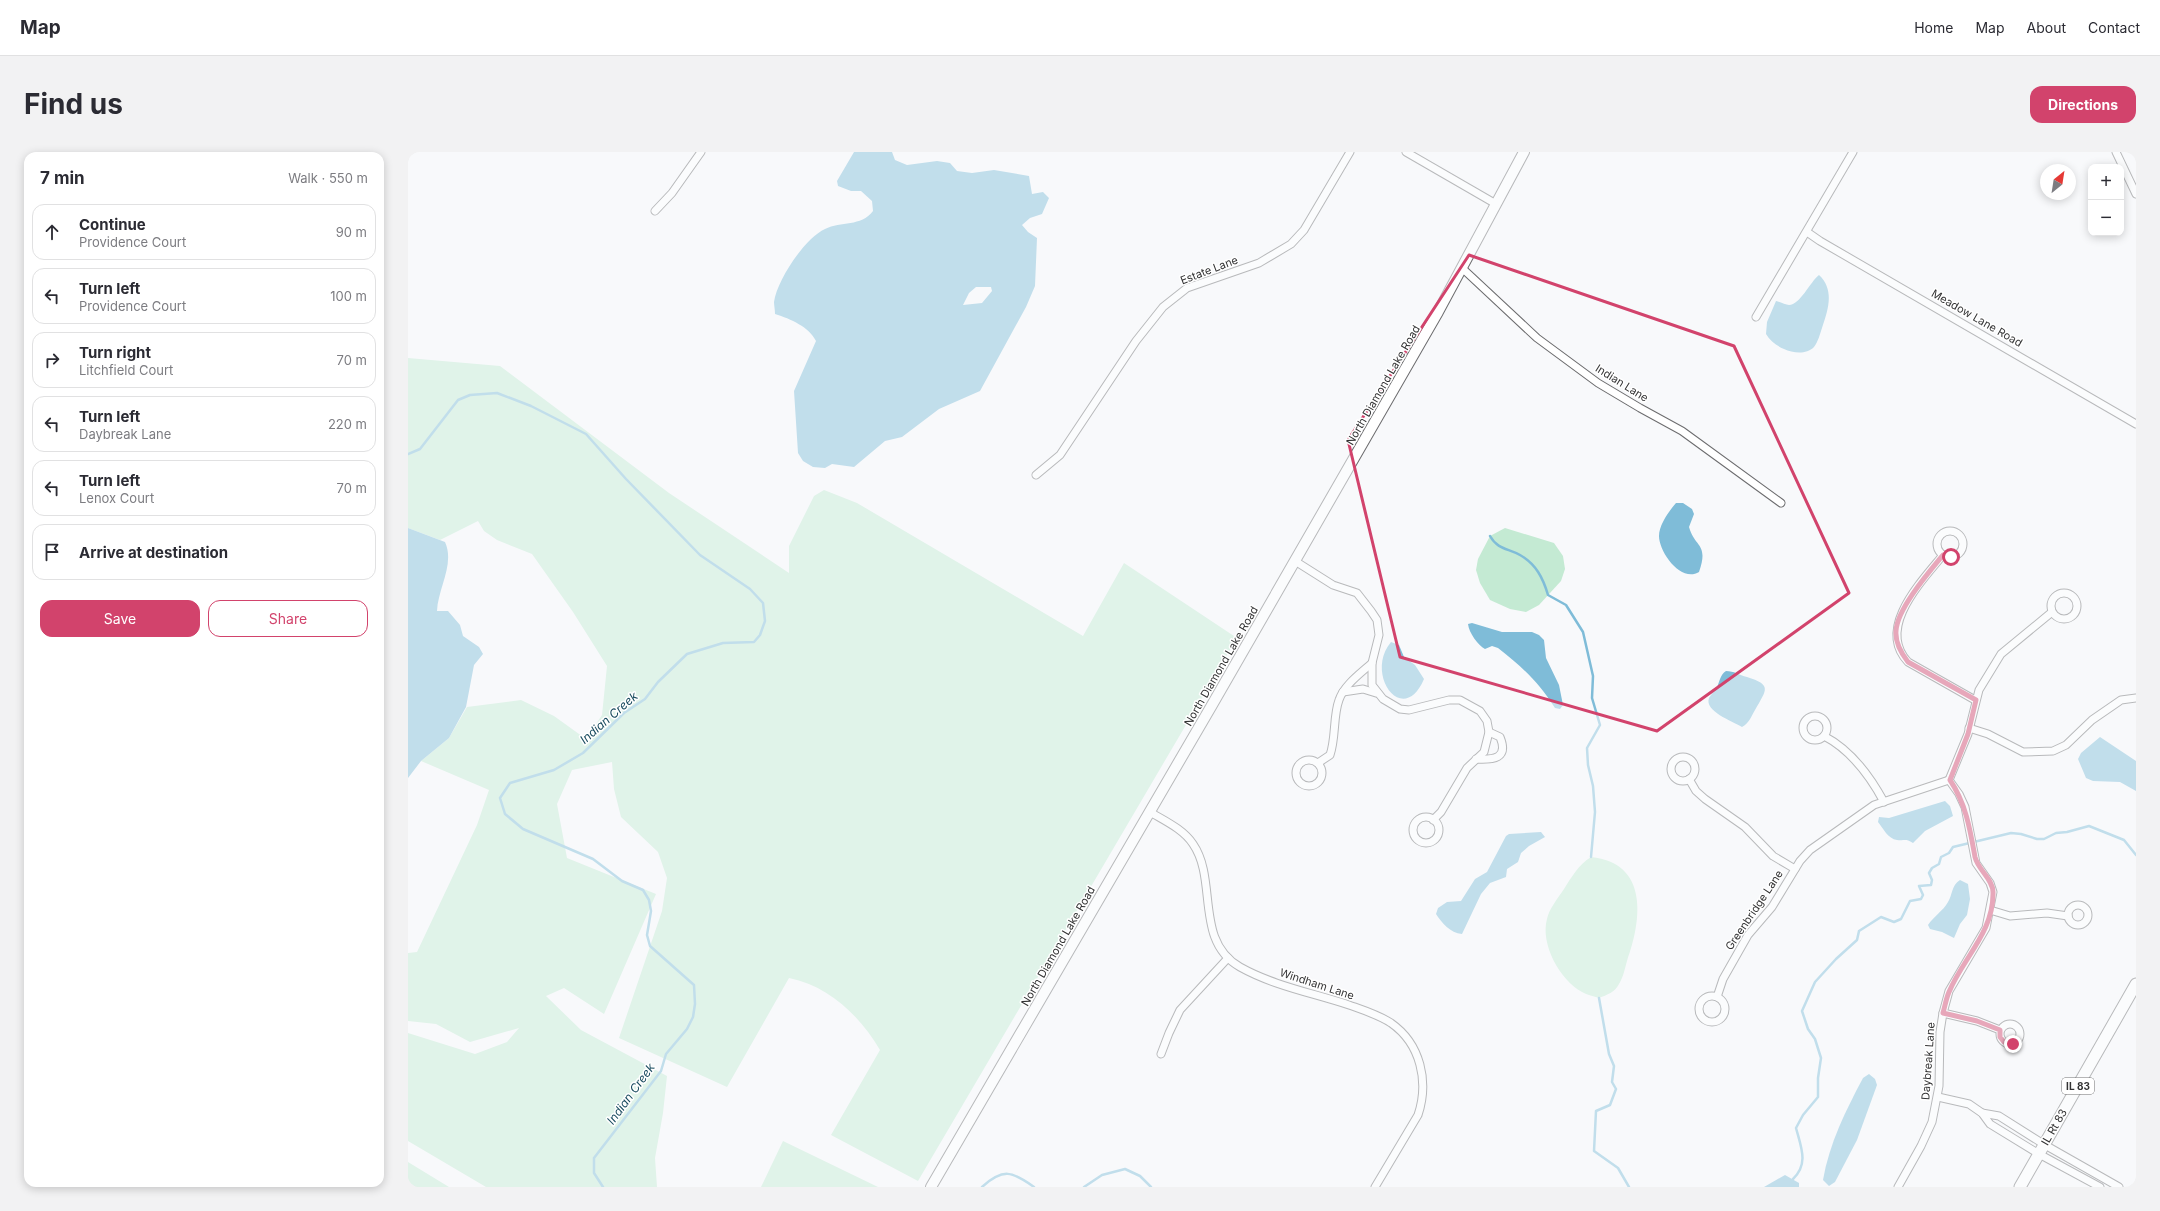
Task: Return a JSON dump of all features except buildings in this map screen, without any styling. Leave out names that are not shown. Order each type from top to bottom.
[{"type":"main road","name":"IL Rt 83","points":[[2020,1187],[2136,984]]},
{"type":"street","points":[[655,211],[672,193],[701,152]]},
{"type":"street","name":"Estate Lane","points":[[1036,475],[1060,456],[1136,340],[1163,307],[1187,288],[1260,263],[1291,244],[1304,230],[1350,152]]},
{"type":"street","points":[[1406,152],[1496,204]]},
{"type":"street","name":"North Diamond Lake Road","points":[[931,1187],[1295,562],[1462,268],[1524,152]]},
{"type":"street","points":[[1756,317],[1853,152]]},
{"type":"street","points":[[2116,152],[2136,194]]},
{"type":"street","name":"Meadow Lane Road","points":[[1807,232],[1820,241],[2136,424]]},
{"type":"street","name":"Indian Lane","points":[[1462,268],[1537,338],[1601,384],[1682,431],[1781,503]]},
{"type":"street","points":[[1943,555],[1919,585],[1899,620],[1896,638],[1901,654],[1908,662],[1976,700]]},
{"type":"street","points":[[1295,562],[1333,585],[1357,594],[1364,600],[1377,620],[1379,635],[1372,663],[1372,685],[1376,693],[1390,705],[1400,709],[1409,710],[1449,700],[1460,700],[1480,711],[1487,721],[1489,732],[1484,752],[1467,768],[1441,812],[1433,820]]},
{"type":"street","points":[[1950,780],[1969,728],[1976,700],[2001,654],[2052,612]]},
{"type":"street","points":[[1318,763],[1330,755],[1334,743],[1339,700],[1343,692],[1372,663]]},
{"type":"street","points":[[1343,692],[1363,689],[1376,693]]},
{"type":"street","points":[[1969,728],[1988,734],[2023,752],[2053,751],[2066,745],[2092,720],[2122,700],[2136,698]]},
{"type":"street","points":[[1476,759],[1490,760],[1502,753],[1504,746],[1500,738],[1489,732]]},
{"type":"street","points":[[1824,736],[1834,742],[1858,764],[1874,783],[1884,802]]},
{"type":"street","points":[[1689,780],[1696,791],[1704,799],[1745,827],[1774,856],[1795,869]]},
{"type":"street","name":"Greenbridge Lane","points":[[1717,997],[1723,979],[1748,935],[1772,907],[1795,869],[1810,850],[1874,804],[1950,780]]},
{"type":"street","name":"Daybreak Lane","points":[[1898,1187],[1921,1146],[1932,1122],[1938,1097],[1940,1032],[1943,1013],[1949,991],[1986,928],[1993,892],[1990,883],[1976,862],[1970,828],[1959,794],[1950,780]]},
{"type":"street","name":"Windham Lane","points":[[1150,812],[1182,832],[1189,838],[1199,854],[1203,867],[1208,916],[1217,942],[1228,958],[1239,967],[1260,977],[1367,1012],[1390,1022],[1400,1030],[1413,1047],[1423,1077],[1421,1104],[1418,1115],[1375,1187]]},
{"type":"street","points":[[1990,910],[2010,916],[2047,913],[2068,916]]},
{"type":"street","points":[[1161,1054],[1180,1010],[1228,958]]},
{"type":"street","points":[[1943,1013],[1977,1021],[2000,1030]]},
{"type":"street","points":[[1938,1097],[1969,1104],[1982,1113],[1990,1124],[2119,1187]]},
{"type":"street","points":[[1982,1113],[2000,1116],[2042,1150],[2100,1187]]},
{"type":"highlighted area","points":[[1469,255],[1734,346],[1849,593],[1657,731],[1400,657],[1348,440]]},
{"type":"green space","points":[[408,358],[500,366],[669,493],[789,573],[789,546],[814,496],[824,490],[857,503],[1083,636],[1124,563],[1237,638],[918,1181],[831,1135],[880,1050],[872,1037],[853,1014],[830,995],[817,988],[804,982],[789,978],[727,1087],[619,1038],[662,911],[667,878],[658,852],[621,817],[614,789],[612,762],[572,770],[557,804],[567,858],[656,894],[604,1014],[564,988],[546,996],[581,1030],[667,1076],[663,1113],[655,1158],[657,1187],[486,1187],[408,1141],[408,1033],[475,1054],[507,1042],[519,1028],[470,1042],[436,1024],[408,1021],[408,953],[417,952],[477,825],[489,790],[421,761],[449,738],[467,707],[521,700],[554,716],[586,739],[602,715],[607,666],[573,612],[532,554],[497,540],[484,531],[478,521],[440,540],[408,528]]},
{"type":"green space","points":[[1505,528],[1554,543],[1563,556],[1565,569],[1561,581],[1539,605],[1526,612],[1510,609],[1490,600],[1480,583],[1476,570],[1478,559],[1490,536]]},
{"type":"green space","points":[[1591,857],[1610,862],[1623,870],[1632,882],[1636,896],[1637,912],[1636,928],[1622,979],[1613,991],[1599,998],[1584,993],[1566,979],[1559,970],[1549,950],[1546,939],[1547,919],[1550,911],[1576,872],[1583,863]]},
{"type":"green space","points":[[783,1141],[878,1187],[761,1187]]},
{"type":"green space","points":[[408,1162],[449,1187],[408,1187]]},
{"type":"water","points":[[854,152],[892,152],[895,160],[907,165],[937,161],[950,163],[957,171],[972,173],[994,170],[1029,176],[1032,194],[1043,192],[1049,198],[1042,214],[1030,218],[1022,225],[1028,232],[1037,238],[1035,286],[1026,307],[980,391],[939,409],[902,437],[885,441],[854,467],[832,464],[825,468],[813,467],[803,461],[798,453],[794,391],[816,341],[809,332],[799,324],[775,314],[774,302],[780,283],[786,272],[809,241],[825,229],[857,222],[868,216],[873,211],[872,201],[861,191],[851,191],[838,186],[837,181]],"holes":[[[976,287],[991,287],[992,291],[982,303],[963,305],[969,293]]]},
{"type":"water","points":[[1819,275],[1827,287],[1829,300],[1817,343],[1811,350],[1803,352],[1791,352],[1781,348],[1776,345],[1766,334],[1767,322],[1776,301],[1788,305],[1793,304],[1801,297]]},
{"type":"water","points":[[1676,503],[1683,503],[1692,509],[1694,514],[1689,527],[1694,539],[1702,551],[1702,563],[1699,572],[1692,574],[1678,570],[1667,557],[1660,543],[1659,532],[1661,527]]},
{"type":"water","points":[[408,528],[445,542],[448,550],[448,559],[437,611],[448,611],[460,625],[463,636],[479,647],[483,654],[474,665],[466,707],[449,738],[421,761],[408,778]]},
{"type":"water","points":[[1472,623],[1502,632],[1532,632],[1539,635],[1544,640],[1546,658],[1559,685],[1563,705],[1560,709],[1555,708],[1530,675],[1498,648],[1492,646],[1485,649],[1480,645],[1472,635],[1469,627],[1468,624]]},
{"type":"water","points":[[1391,642],[1399,645],[1404,657],[1415,665],[1424,679],[1415,693],[1406,698],[1397,697],[1390,691],[1384,681],[1382,668],[1384,655]]},
{"type":"water","points":[[1726,671],[1734,672],[1764,685],[1765,689],[1762,697],[1751,717],[1742,727],[1720,715],[1711,707],[1709,703],[1709,698],[1717,687],[1722,674]]},
{"type":"water","points":[[2100,737],[2136,761],[2136,791],[2120,782],[2093,781],[2086,778],[2078,759],[2081,753]]},
{"type":"water","points":[[1945,801],[1950,806],[1953,816],[1925,831],[1913,843],[1907,840],[1897,840],[1891,838],[1878,822],[1879,817],[1889,818]]},
{"type":"water","points":[[1541,832],[1545,837],[1529,846],[1521,853],[1518,862],[1507,869],[1506,877],[1490,883],[1481,894],[1462,934],[1450,930],[1436,914],[1438,908],[1447,902],[1461,901],[1475,879],[1487,872],[1506,836],[1509,834]]},
{"type":"water","points":[[1960,880],[1968,884],[1970,899],[1967,915],[1960,924],[1954,938],[1942,932],[1930,929],[1928,925],[1946,905],[1950,899],[1952,890]]},
{"type":"water","points":[[1869,1074],[1875,1079],[1877,1085],[1857,1140],[1835,1182],[1829,1186],[1823,1180],[1829,1153],[1844,1115],[1863,1078]]},
{"type":"water","points":[[1785,1175],[1799,1183],[1799,1187],[1764,1187]]},
{"type":"waterway","name":"Indian Creek","points":[[408,454],[420,449],[458,400],[470,395],[497,393],[531,406],[586,434],[626,479],[700,555],[750,589],[763,603],[765,621],[760,635],[754,642],[723,643],[687,654],[658,682],[645,699],[624,713],[583,753],[554,770],[510,783],[500,798],[505,814],[523,829],[593,859],[622,881],[643,890],[649,900],[651,911],[647,935],[650,946],[694,985],[695,1004],[693,1017],[687,1029],[666,1054],[661,1071],[594,1158],[594,1173],[603,1187]]},
{"type":"waterway","points":[[1490,536],[1496,544],[1520,555],[1535,567],[1544,583],[1548,595],[1566,605],[1583,632],[1593,676],[1592,698],[1600,725],[1587,748],[1588,765],[1593,786],[1595,812],[1591,857]]},
{"type":"waterway","points":[[1793,1179],[1798,1173],[1802,1161],[1796,1128],[1803,1115],[1818,1097],[1818,1078],[1821,1058],[1815,1039],[1808,1029],[1802,1011],[1815,982],[1836,959],[1857,940],[1859,931],[1881,917],[1894,922],[1901,919],[1910,901],[1921,899],[1923,895],[1919,886],[1931,885],[1932,880],[1929,873],[1932,868],[1939,864],[1941,857],[1949,853],[1953,847],[2011,833],[2021,834],[2037,839],[2044,839],[2056,833],[2067,832],[2089,826],[2124,840],[2136,855]]},
{"type":"waterway","points":[[1599,998],[1609,1054],[1614,1066],[1612,1082],[1616,1089],[1610,1105],[1596,1111],[1594,1151],[1618,1168],[1629,1187]]},
{"type":"waterway","name":"Indian Creek","points":[[1084,1187],[1102,1175],[1125,1169],[1140,1176],[1151,1187]]},
{"type":"waterway","name":"Indian Creek","points":[[982,1187],[989,1181],[1002,1174],[1013,1175],[1034,1187]]},
{"type":"route","points":[[1951,557],[1943,555],[1919,585],[1899,620],[1896,630],[1896,638],[1901,654],[1908,662],[1976,700],[1968,734],[1950,780],[1965,807],[1976,862],[1990,883],[1993,892],[1986,928],[1975,950],[1949,991],[1943,1013],[1977,1021],[2000,1030],[2001,1040],[2006,1044],[2013,1044]]}]
